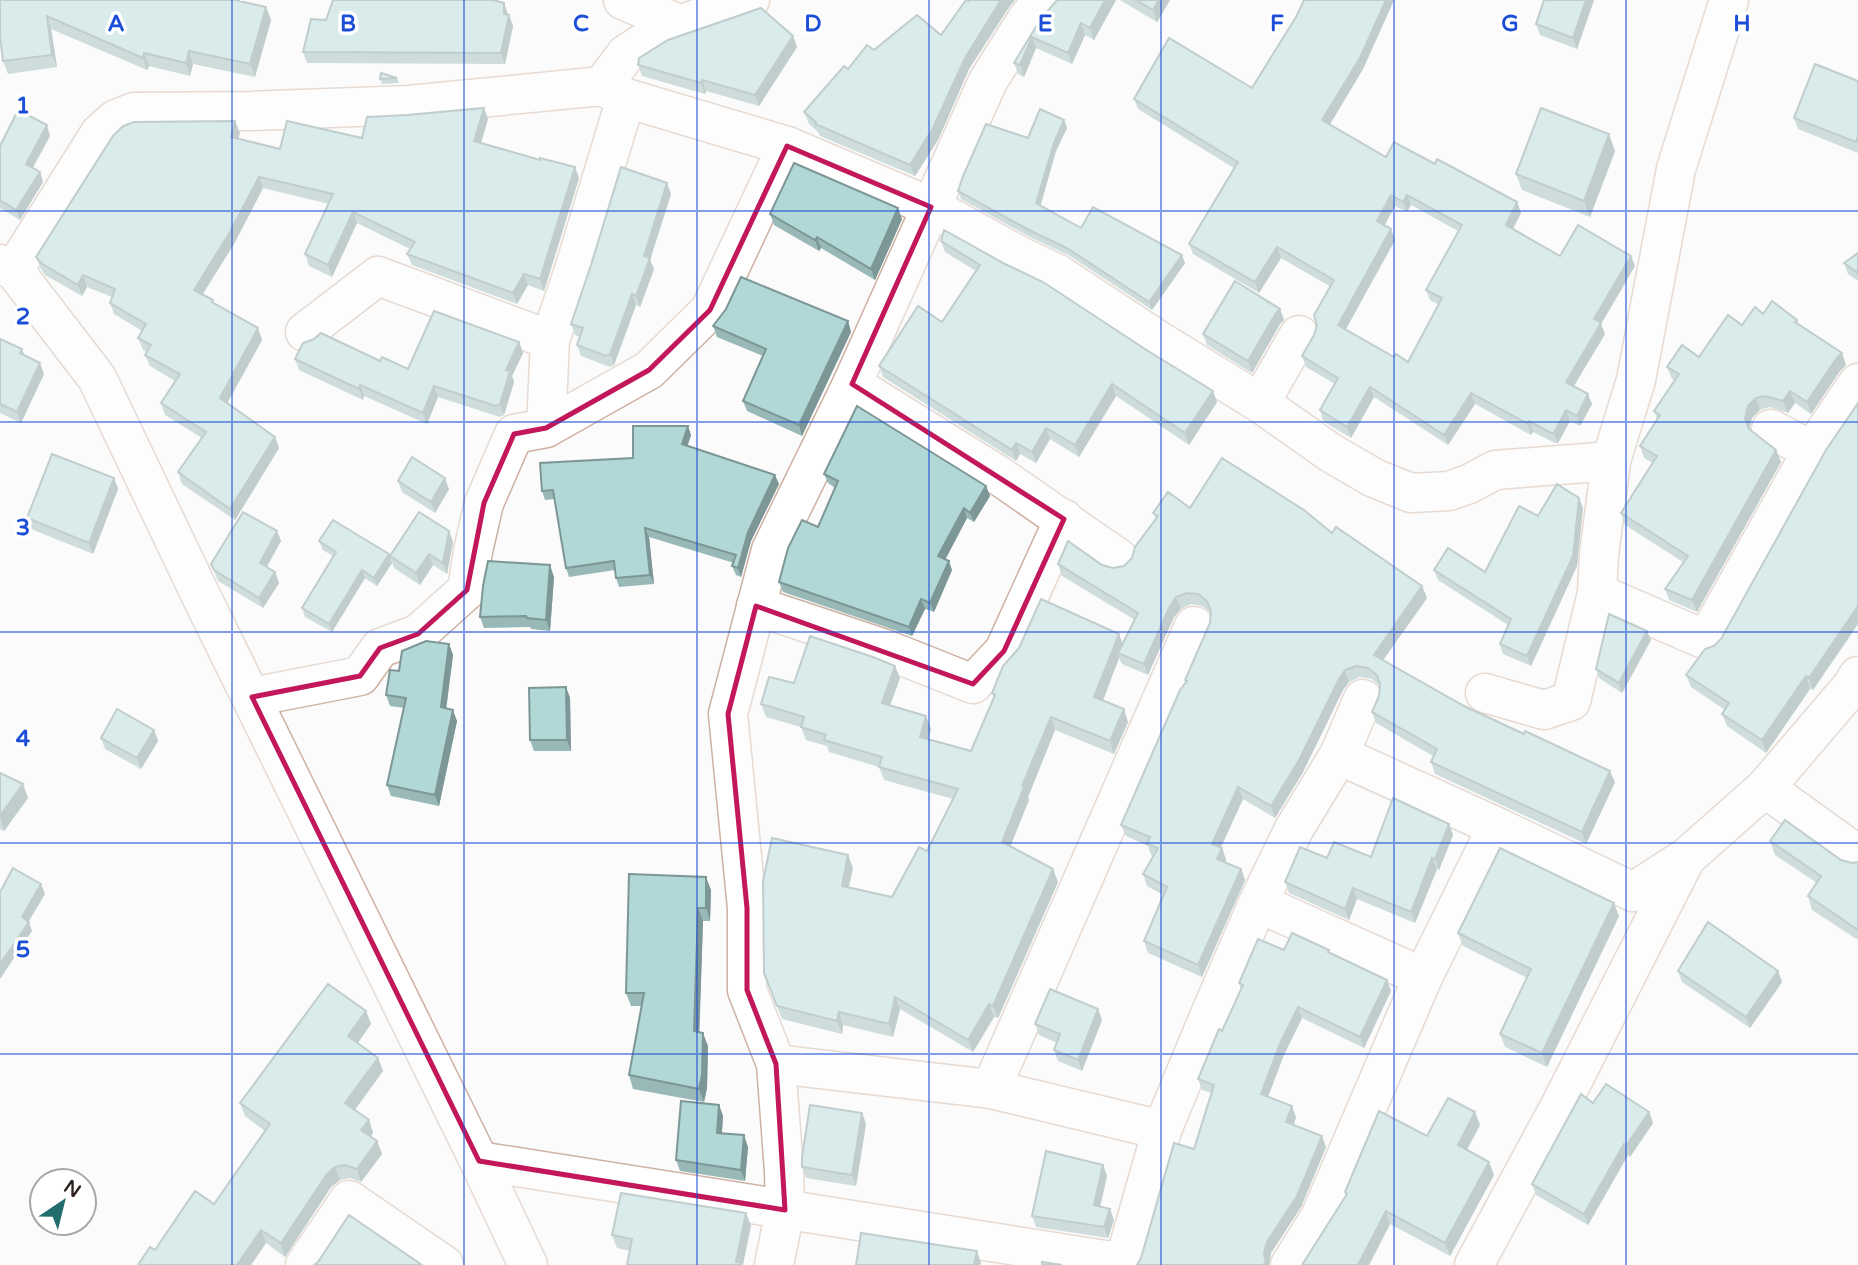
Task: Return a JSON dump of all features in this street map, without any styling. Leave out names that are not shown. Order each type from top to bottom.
[{"type":"street","points":[[624,0],[681,25]]},
{"type":"street","points":[[546,428],[550,340],[574,270],[614,92],[626,54],[662,31],[750,0]]},
{"type":"street","points":[[774,1265],[785,1210],[776,1065],[747,990],[747,908],[728,714],[771,550],[852,384],[988,81],[1027,19],[1043,0]]},
{"type":"street","points":[[1485,693],[1544,710],[1570,701],[1597,593],[1611,461],[1636,380],[1676,169],[1730,0]]},
{"type":"street","points":[[528,1265],[97,378],[7,267],[100,133],[116,119],[134,112],[409,105],[614,92],[787,146],[931,207],[1058,274],[1260,403],[1331,453],[1374,478],[1411,493],[1449,491],[1495,470],[1611,461]]},
{"type":"street","points":[[252,697],[360,677],[380,648],[418,634],[467,590],[472,551],[484,502],[514,434],[546,428],[649,370],[710,310],[787,146]]},
{"type":"street","points":[[305,332],[378,276],[550,340]]},
{"type":"street","points":[[1260,403],[1299,335]]},
{"type":"street","points":[[852,384],[998,475],[1118,558]]},
{"type":"street","points":[[1597,593],[1706,640],[1812,451],[1858,385]]},
{"type":"street","points":[[1771,429],[1812,451]]},
{"type":"street","points":[[756,606],[885,649],[973,684],[1004,651],[1064,519]]},
{"type":"street","points":[[991,1089],[1194,626]]},
{"type":"street","points":[[1339,755],[1633,892],[1687,857],[1765,788],[1856,684]]},
{"type":"street","points":[[479,1161],[1124,1263],[1162,1130],[1258,903],[1294,829],[1339,755],[1363,699]]},
{"type":"street","points":[[1765,788],[1858,855]]},
{"type":"street","points":[[1290,1265],[1320,1217],[1423,977],[1497,827]]},
{"type":"street","points":[[1474,1265],[1687,857]]},
{"type":"street","points":[[1258,903],[1423,977]]},
{"type":"street","points":[[776,1065],[991,1089],[1162,1130]]},
{"type":"street","points":[[305,1265],[349,1200],[444,1265]]},
{"type":"highlighted area","points":[[787,146],[931,207],[852,384],[1064,519],[1004,651],[973,684],[756,606],[728,714],[747,908],[747,990],[776,1064],[785,1210],[479,1161],[252,697],[360,676],[380,648],[418,634],[467,590],[484,503],[514,434],[546,428],[649,370],[710,310]]},
{"type":"building","points":[[0,0],[239,0],[266,7],[250,64],[189,51],[186,63],[144,53],[143,58],[47,16],[52,55],[3,61]]},
{"type":"building","points":[[333,0],[493,0],[504,3],[504,14],[509,15],[501,53],[303,52],[311,19],[326,20]]},
{"type":"building","points":[[966,0],[1001,0],[965,58],[933,128],[910,165],[815,124],[804,112],[844,66],[848,69],[867,45],[874,50],[917,15],[941,35]]},
{"type":"building","points":[[1057,0],[1105,0],[1090,28],[1081,23],[1068,53],[1032,37],[1020,65],[1014,63],[1040,20]]},
{"type":"building","points":[[1136,0],[1159,0],[1153,10]]},
{"type":"building","points":[[1304,0],[1386,0],[1360,58],[1322,120],[1386,157],[1394,142],[1435,164],[1437,159],[1517,202],[1506,225],[1560,256],[1578,225],[1631,256],[1594,319],[1601,323],[1566,382],[1588,394],[1577,416],[1566,410],[1554,433],[1529,421],[1528,424],[1471,393],[1444,435],[1370,387],[1347,427],[1320,410],[1338,378],[1302,356],[1317,325],[1314,315],[1334,280],[1277,247],[1255,282],[1189,244],[1238,162],[1134,99],[1169,38],[1252,88]],"holes":[[[1391,195],[1403,202],[1407,195],[1462,225],[1426,290],[1442,298],[1408,362],[1396,354],[1394,357],[1338,325],[1391,229],[1377,221]]]},
{"type":"building","points":[[1544,0],[1586,0],[1573,38],[1536,24]]},
{"type":"building","points":[[761,8],[793,36],[755,95],[638,65],[639,58],[668,40]]},
{"type":"building","points":[[1815,64],[1858,81],[1856,142],[1794,118]]},
{"type":"building","points":[[381,73],[397,78],[380,79]]},
{"type":"building","points":[[484,108],[474,141],[575,167],[540,279],[524,274],[513,293],[407,254],[415,242],[353,212],[328,265],[305,254],[333,194],[259,177],[230,232],[194,290],[258,328],[220,398],[275,437],[230,509],[178,472],[206,432],[161,403],[180,374],[145,355],[151,345],[138,338],[146,324],[110,303],[115,289],[83,275],[78,285],[41,263],[36,257],[113,136],[123,126],[134,122],[235,121],[231,137],[280,149],[287,121],[362,138],[367,117]]},
{"type":"building","points":[[1541,108],[1609,134],[1584,201],[1516,174]]},
{"type":"building","points":[[1040,109],[1064,120],[1054,143],[1036,203],[1081,228],[1093,207],[1182,255],[1149,302],[1067,248],[958,191],[986,124],[1028,138]]},
{"type":"building","points":[[18,110],[47,125],[26,164],[40,172],[16,210],[0,200],[0,146]]},
{"type":"building","points":[[794,163],[898,208],[871,269],[817,237],[815,240],[770,214]]},
{"type":"building","points":[[621,167],[667,183],[644,256],[650,258],[636,296],[632,294],[610,354],[606,356],[577,345],[583,328],[571,324]]},
{"type":"building","points":[[944,230],[1043,282],[1213,391],[1185,433],[1112,384],[1075,445],[1046,428],[1032,452],[1016,443],[1012,450],[879,366],[918,306],[942,322],[980,265],[941,241]]},
{"type":"building","points":[[1858,253],[1858,273],[1844,263]]},
{"type":"building","points":[[741,277],[848,321],[799,425],[743,401],[766,349],[713,326],[726,309]]},
{"type":"building","points":[[1235,281],[1280,309],[1248,361],[1203,334]]},
{"type":"building","points":[[1772,301],[1797,320],[1795,322],[1842,353],[1807,402],[1790,391],[1783,401],[1765,396],[1756,398],[1748,406],[1745,419],[1749,429],[1776,450],[1692,600],[1665,589],[1688,556],[1621,513],[1657,456],[1640,446],[1660,415],[1654,411],[1679,374],[1667,367],[1682,345],[1699,357],[1728,315],[1742,325],[1755,307],[1763,314]]},
{"type":"building","points":[[434,311],[519,342],[506,370],[510,371],[500,404],[496,406],[434,386],[423,413],[360,385],[359,389],[295,359],[303,343],[321,333],[380,361],[382,357],[408,369]]},
{"type":"building","points":[[0,339],[22,349],[20,353],[40,363],[17,412],[0,404]]},
{"type":"building","points":[[1858,403],[1858,606],[1762,740],[1722,714],[1729,703],[1686,675],[1705,649],[1714,646],[1721,639],[1826,450]]},
{"type":"building","points":[[857,406],[986,486],[970,513],[964,508],[938,556],[949,561],[930,603],[921,599],[909,627],[779,582],[788,548],[802,520],[818,527],[838,481],[824,474]]},
{"type":"building","points":[[633,426],[688,426],[682,444],[775,475],[748,532],[738,568],[732,566],[736,555],[645,528],[650,575],[616,578],[614,561],[566,568],[553,490],[542,491],[540,463],[633,458]]},
{"type":"building","points":[[52,454],[114,478],[89,543],[27,518]]},
{"type":"building","points":[[412,457],[445,478],[431,502],[398,481]]},
{"type":"building","points":[[1222,458],[1304,510],[1332,533],[1336,527],[1422,586],[1374,655],[1464,706],[1610,771],[1582,832],[1431,762],[1437,749],[1372,712],[1379,696],[1380,684],[1377,675],[1368,668],[1356,666],[1345,670],[1339,679],[1299,760],[1271,806],[1238,787],[1212,844],[1222,848],[1217,859],[1241,869],[1198,965],[1144,941],[1167,887],[1143,874],[1158,848],[1147,844],[1150,837],[1121,825],[1180,690],[1187,681],[1185,680],[1210,623],[1211,611],[1207,601],[1198,594],[1187,593],[1176,597],[1144,664],[1118,653],[1138,613],[1058,564],[1068,541],[1102,565],[1113,568],[1124,566],[1132,558],[1135,547],[1158,516],[1153,513],[1168,492],[1190,508]]},
{"type":"building","points":[[1557,484],[1579,498],[1573,556],[1527,656],[1500,644],[1511,619],[1434,570],[1448,548],[1485,572],[1519,506],[1538,516]]},
{"type":"building","points":[[243,512],[277,531],[260,563],[275,572],[259,598],[214,570],[211,564]]},
{"type":"building","points":[[419,512],[449,531],[443,563],[429,554],[416,573],[390,556]]},
{"type":"building","points":[[333,520],[389,554],[374,578],[362,570],[329,624],[302,608],[336,552],[319,541]]},
{"type":"building","points":[[488,561],[550,565],[546,620],[526,616],[480,617]]},
{"type":"building","points":[[1041,599],[1119,634],[1094,697],[1124,709],[1110,741],[1051,717],[1002,842],[1053,869],[993,1006],[989,1004],[968,1040],[895,997],[889,1024],[839,1012],[837,1021],[777,1006],[764,973],[763,881],[772,838],[848,855],[842,886],[892,897],[919,847],[927,851],[958,789],[879,767],[882,757],[824,740],[826,735],[801,727],[804,717],[761,704],[769,677],[794,683],[810,636],[873,657],[895,666],[882,703],[926,716],[920,737],[971,751],[995,695],[992,693],[1003,666],[1019,648]]},
{"type":"building","points":[[1609,614],[1647,631],[1619,683],[1596,669]]},
{"type":"building","points":[[426,641],[449,644],[441,707],[453,710],[435,795],[387,785],[406,698],[386,695],[390,670],[399,671],[402,651]]},
{"type":"building","points":[[566,687],[567,740],[530,740],[529,688]]},
{"type":"building","points":[[117,709],[154,730],[137,758],[101,738]]},
{"type":"building","points":[[0,773],[23,784],[0,816]]},
{"type":"building","points":[[1393,798],[1449,824],[1435,859],[1432,858],[1411,912],[1353,888],[1345,909],[1285,882],[1300,847],[1327,858],[1334,842],[1371,857]]},
{"type":"building","points":[[1785,820],[1841,860],[1858,862],[1858,930],[1808,896],[1821,876],[1770,841]]},
{"type":"building","points":[[1500,848],[1614,903],[1542,1053],[1500,1034],[1531,969],[1458,933]]},
{"type":"building","points":[[13,868],[41,884],[22,917],[29,922],[0,964],[0,892]]},
{"type":"building","points":[[629,874],[706,877],[706,908],[698,908],[694,1031],[703,1033],[699,1089],[629,1075],[644,993],[626,993]]},
{"type":"building","points":[[1708,922],[1778,971],[1746,1017],[1678,971]]},
{"type":"building","points":[[1292,933],[1387,980],[1360,1037],[1298,1007],[1279,1046],[1261,1094],[1292,1106],[1286,1122],[1322,1136],[1297,1196],[1267,1242],[1264,1253],[1266,1262],[1263,1265],[1137,1265],[1174,1143],[1194,1149],[1214,1085],[1198,1079],[1219,1029],[1222,1031],[1243,985],[1239,983],[1258,939],[1284,950]]},
{"type":"building","points":[[328,984],[366,1011],[348,1036],[378,1058],[345,1103],[369,1120],[361,1130],[377,1141],[357,1169],[345,1165],[335,1167],[327,1174],[281,1243],[261,1230],[237,1265],[138,1265],[150,1247],[155,1250],[195,1191],[214,1204],[270,1124],[240,1103]]},
{"type":"building","points":[[1050,989],[1098,1009],[1078,1060],[1054,1050],[1060,1034],[1035,1024]]},
{"type":"building","points":[[1606,1084],[1649,1112],[1626,1146],[1624,1144],[1584,1214],[1532,1184],[1581,1094],[1593,1103]]},
{"type":"building","points":[[1448,1098],[1475,1112],[1458,1145],[1489,1162],[1445,1243],[1386,1211],[1358,1265],[1302,1265],[1347,1194],[1345,1192],[1379,1111],[1427,1136]]},
{"type":"building","points":[[681,1101],[719,1105],[717,1133],[744,1135],[741,1170],[676,1160]]},
{"type":"building","points":[[810,1105],[862,1113],[852,1175],[802,1167]]},
{"type":"building","points":[[1046,1151],[1103,1165],[1094,1205],[1110,1209],[1104,1227],[1032,1216]]},
{"type":"building","points":[[621,1193],[746,1213],[736,1262],[742,1265],[627,1265],[632,1239],[612,1235]]},
{"type":"building","points":[[349,1215],[422,1265],[314,1265]]},
{"type":"building","points":[[861,1233],[977,1251],[974,1265],[856,1265]]}]
